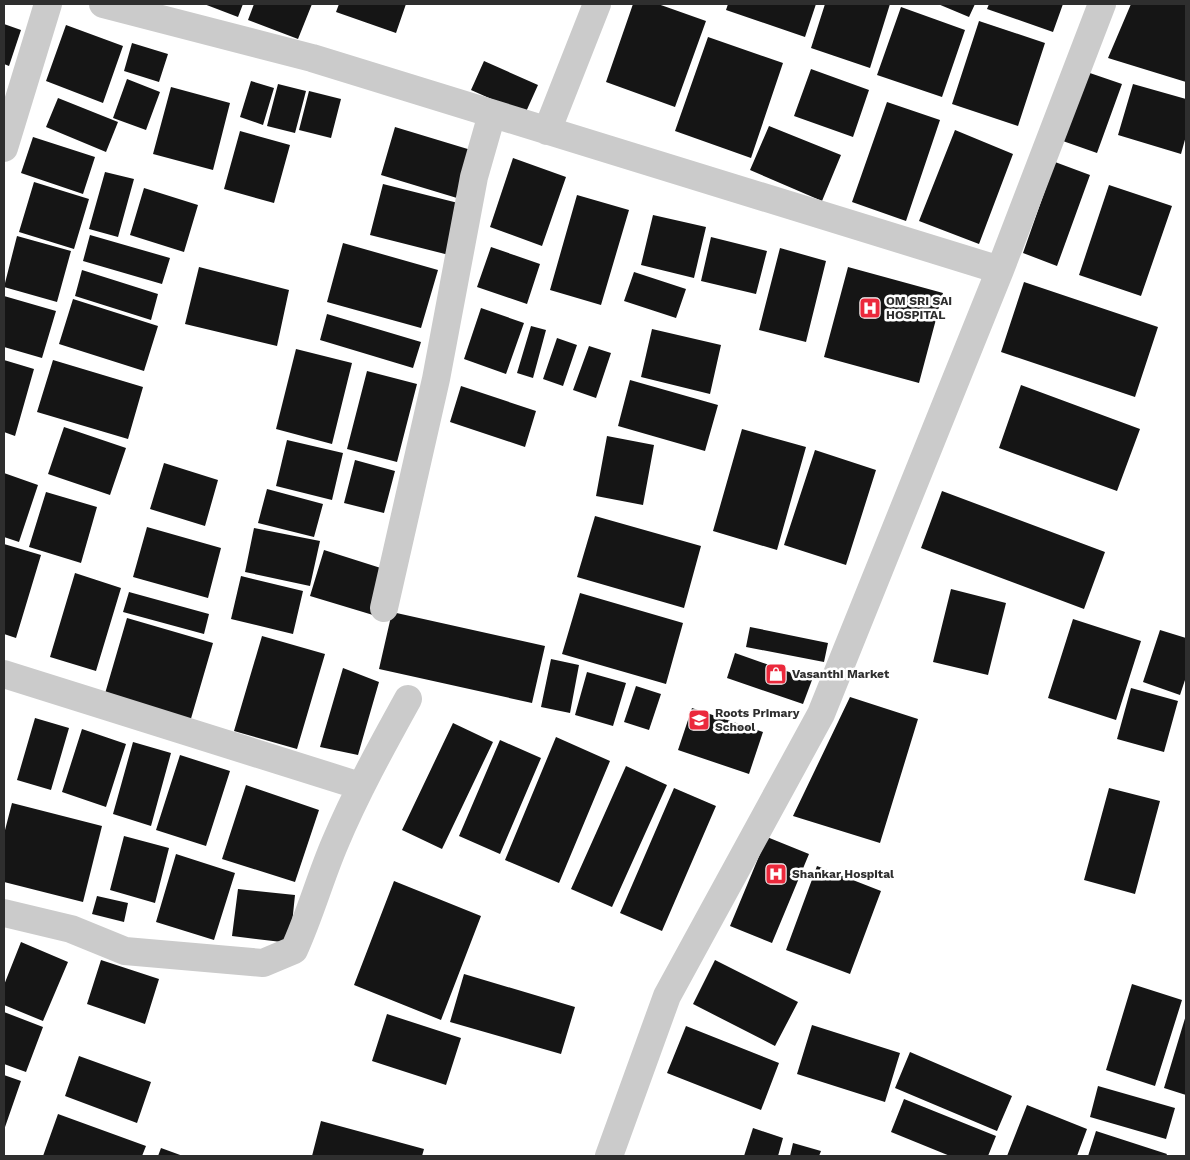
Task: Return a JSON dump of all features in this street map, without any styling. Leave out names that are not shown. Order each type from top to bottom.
[{"type":"street","points":[[4,148],[48,4]]},
{"type":"street","points":[[103,4],[312,58],[1000,270]]},
{"type":"street","points":[[547,131],[596,4]]},
{"type":"street","points":[[609,1156],[668,996],[821,714],[1000,270],[1102,4]]},
{"type":"street","points":[[384,608],[436,380],[474,177],[492,114]]},
{"type":"street","points":[[4,674],[360,786]]},
{"type":"street","points":[[4,913],[71,929],[125,951],[263,963],[294,950],[309,916],[335,844],[360,786],[408,699]]},
{"type":"building","points":[[204,4],[243,4],[238,17]]},
{"type":"building","points":[[254,4],[312,4],[298,39],[248,20]]},
{"type":"building","points":[[339,4],[406,4],[396,33],[336,12]]},
{"type":"building","points":[[633,4],[658,4],[706,21],[675,107],[606,82]]},
{"type":"building","points":[[728,4],[816,4],[805,37],[726,10]]},
{"type":"building","points":[[825,4],[890,4],[870,68],[811,48]]},
{"type":"building","points":[[938,4],[975,4],[969,17]]},
{"type":"building","points":[[989,4],[1063,4],[1053,32],[987,9]]},
{"type":"building","points":[[1131,4],[1186,4],[1186,82],[1108,58]]},
{"type":"building","points":[[901,7],[965,30],[942,97],[877,75]]},
{"type":"building","points":[[979,21],[1045,43],[1018,126],[952,104]]},
{"type":"building","points":[[4,24],[21,30],[9,66],[4,64]]},
{"type":"building","points":[[66,25],[123,46],[103,103],[46,81]]},
{"type":"building","points":[[708,37],[783,63],[751,158],[675,131]]},
{"type":"building","points":[[132,43],[168,54],[159,82],[124,71]]},
{"type":"building","points":[[484,61],[538,85],[525,114],[471,90]]},
{"type":"building","points":[[811,69],[869,90],[853,137],[794,116]]},
{"type":"building","points":[[1084,71],[1122,84],[1097,153],[1060,140]]},
{"type":"building","points":[[127,79],[160,92],[146,130],[113,118]]},
{"type":"building","points":[[251,81],[274,88],[263,125],[240,117]]},
{"type":"building","points":[[278,84],[306,91],[295,133],[267,126]]},
{"type":"building","points":[[1133,84],[1186,99],[1186,136],[1181,154],[1118,135]]},
{"type":"building","points":[[171,87],[230,103],[213,170],[153,154]]},
{"type":"building","points":[[309,91],[341,99],[331,138],[299,130]]},
{"type":"building","points":[[58,98],[118,122],[106,152],[46,127]]},
{"type":"building","points":[[887,102],[940,120],[906,221],[852,202]]},
{"type":"building","points":[[769,126],[841,155],[822,201],[750,170]]},
{"type":"building","points":[[395,127],[471,150],[457,198],[381,175]]},
{"type":"building","points":[[955,130],[1013,154],[979,244],[919,221]]},
{"type":"building","points":[[240,131],[290,145],[274,203],[224,189]]},
{"type":"building","points":[[33,137],[95,157],[83,194],[21,173]]},
{"type":"building","points":[[513,158],[566,177],[542,246],[490,227]]},
{"type":"building","points":[[1055,162],[1090,175],[1057,266],[1023,253]]},
{"type":"building","points":[[105,172],[134,179],[118,237],[89,229]]},
{"type":"building","points":[[34,182],[89,199],[74,249],[19,232]]},
{"type":"building","points":[[383,184],[462,204],[449,255],[370,235]]},
{"type":"building","points":[[1109,185],[1172,206],[1141,296],[1079,275]]},
{"type":"building","points":[[144,188],[198,205],[184,252],[130,235]]},
{"type":"building","points":[[577,195],[629,210],[601,305],[550,290]]},
{"type":"building","points":[[653,215],[706,227],[694,278],[641,265]]},
{"type":"building","points":[[90,235],[170,258],[162,284],[83,261]]},
{"type":"building","points":[[17,236],[71,251],[57,302],[4,287]]},
{"type":"building","points":[[711,237],[767,251],[756,294],[701,281]]},
{"type":"building","points":[[343,243],[438,270],[421,328],[327,302]]},
{"type":"building","points":[[491,247],[540,264],[527,304],[477,287]]},
{"type":"building","points":[[780,248],[826,261],[806,342],[759,330]]},
{"type":"building","points":[[199,267],[289,290],[277,346],[185,324]]},
{"type":"building","points":[[848,267],[943,293],[919,383],[824,357]]},
{"type":"building","points":[[82,270],[158,294],[151,320],[75,296]]},
{"type":"building","points":[[634,272],[686,289],[676,318],[624,301]]},
{"type":"building","points":[[1024,282],[1158,327],[1135,397],[1001,352]]},
{"type":"building","points":[[4,296],[56,311],[42,358],[4,347]]},
{"type":"building","points":[[73,299],[158,326],[144,371],[59,344]]},
{"type":"building","points":[[481,308],[524,323],[506,374],[464,359]]},
{"type":"building","points":[[327,314],[421,342],[413,368],[320,340]]},
{"type":"building","points":[[531,326],[546,330],[533,378],[517,373]]},
{"type":"building","points":[[652,329],[721,345],[710,394],[641,377]]},
{"type":"building","points":[[557,338],[577,345],[563,386],[543,379]]},
{"type":"building","points":[[589,346],[611,353],[596,398],[573,390]]},
{"type":"building","points":[[296,349],[352,363],[332,444],[276,429]]},
{"type":"building","points":[[4,360],[34,369],[15,436],[4,432]]},
{"type":"building","points":[[53,360],[143,387],[128,439],[37,412]]},
{"type":"building","points":[[367,371],[417,384],[397,462],[347,449]]},
{"type":"building","points":[[630,380],[718,405],[705,451],[618,426]]},
{"type":"building","points":[[1021,385],[1140,429],[1117,491],[999,448]]},
{"type":"building","points":[[461,386],[536,411],[525,447],[450,422]]},
{"type":"building","points":[[64,427],[126,448],[110,495],[48,474]]},
{"type":"building","points":[[742,429],[806,447],[777,550],[713,531]]},
{"type":"building","points":[[607,436],[654,445],[643,505],[596,496]]},
{"type":"building","points":[[287,440],[343,453],[332,500],[276,486]]},
{"type":"building","points":[[815,450],[876,470],[846,565],[784,545]]},
{"type":"building","points":[[355,460],[395,471],[384,513],[344,503]]},
{"type":"building","points":[[164,463],[218,480],[205,526],[150,509]]},
{"type":"building","points":[[4,473],[38,485],[19,542],[4,537]]},
{"type":"building","points":[[267,489],[323,504],[314,537],[258,523]]},
{"type":"building","points":[[942,491],[1105,552],[1084,609],[921,548]]},
{"type":"building","points":[[46,492],[97,507],[81,563],[29,547]]},
{"type":"building","points":[[595,516],[701,546],[684,608],[577,577]]},
{"type":"building","points":[[147,527],[221,548],[208,598],[133,577]]},
{"type":"building","points":[[254,528],[320,541],[310,586],[245,572]]},
{"type":"building","points":[[4,544],[41,555],[16,638],[4,634]]},
{"type":"building","points":[[324,550],[387,570],[373,615],[310,596]]},
{"type":"building","points":[[75,573],[121,588],[96,671],[50,657]]},
{"type":"building","points":[[241,576],[303,591],[293,634],[231,619]]},
{"type":"building","points":[[951,589],[1006,603],[988,675],[933,662]]},
{"type":"building","points":[[129,592],[209,614],[204,634],[123,612]]},
{"type":"building","points":[[580,593],[683,623],[666,684],[562,654]]},
{"type":"building","points":[[392,612],[545,646],[532,703],[379,669]]},
{"type":"building","points":[[127,618],[213,643],[190,722],[104,697]]},
{"type":"building","points":[[1073,619],[1141,641],[1116,720],[1048,698]]},
{"type":"building","points":[[750,627],[828,643],[824,662],[746,647]]},
{"type":"building","points":[[1160,630],[1186,638],[1186,677],[1180,695],[1143,682]]},
{"type":"building","points":[[262,636],[325,654],[297,749],[234,731]]},
{"type":"building","points":[[735,653],[812,680],[803,704],[727,678]]},
{"type":"building","points":[[551,659],[579,665],[570,713],[541,707]]},
{"type":"building","points":[[343,668],[379,682],[358,755],[320,747]]},
{"type":"building","points":[[587,672],[626,683],[613,726],[575,715]]},
{"type":"building","points":[[636,686],[661,694],[649,730],[624,722]]},
{"type":"building","points":[[1131,688],[1178,701],[1164,752],[1117,739]]},
{"type":"building","points":[[850,697],[918,719],[880,843],[793,816]]},
{"type":"building","points":[[692,708],[763,732],[749,774],[678,750]]},
{"type":"building","points":[[35,718],[69,728],[51,790],[17,780]]},
{"type":"building","points":[[453,723],[493,742],[442,849],[402,830]]},
{"type":"building","points":[[82,729],[126,744],[106,807],[62,792]]},
{"type":"building","points":[[556,737],[610,761],[559,883],[505,860]]},
{"type":"building","points":[[500,740],[541,758],[500,854],[459,836]]},
{"type":"building","points":[[133,742],[171,753],[151,826],[113,814]]},
{"type":"building","points":[[180,755],[230,771],[206,846],[156,830]]},
{"type":"building","points":[[626,766],[667,785],[612,907],[571,889]]},
{"type":"building","points":[[246,785],[319,810],[295,882],[222,859]]},
{"type":"building","points":[[674,788],[716,806],[662,931],[620,913]]},
{"type":"building","points":[[1109,788],[1160,801],[1135,894],[1084,880]]},
{"type":"building","points":[[12,803],[102,826],[83,902],[4,882],[4,834]]},
{"type":"building","points":[[124,836],[169,848],[155,903],[110,890]]},
{"type":"building","points":[[767,837],[809,854],[772,943],[730,926]]},
{"type":"building","points":[[176,854],[235,873],[214,940],[156,922]]},
{"type":"building","points":[[817,866],[881,891],[850,974],[786,950]]},
{"type":"building","points":[[394,881],[481,916],[441,1020],[354,985]]},
{"type":"building","points":[[238,889],[295,895],[290,943],[232,936]]},
{"type":"building","points":[[97,896],[128,903],[124,922],[92,914]]},
{"type":"building","points":[[21,942],[68,962],[43,1021],[4,1005],[4,985]]},
{"type":"building","points":[[101,960],[159,979],[145,1024],[87,1004]]},
{"type":"building","points":[[715,960],[798,1002],[775,1046],[693,1004]]},
{"type":"building","points":[[464,974],[575,1007],[561,1054],[450,1022]]},
{"type":"building","points":[[1132,984],[1182,1000],[1155,1086],[1106,1070]]},
{"type":"building","points":[[4,1012],[43,1027],[26,1072],[4,1064]]},
{"type":"building","points":[[387,1014],[461,1038],[446,1085],[372,1061]]},
{"type":"building","points":[[1186,1015],[1186,1095],[1164,1088]]},
{"type":"building","points":[[812,1025],[900,1053],[885,1102],[797,1074]]},
{"type":"building","points":[[686,1026],[779,1063],[761,1110],[667,1073]]},
{"type":"building","points":[[910,1052],[1012,1096],[997,1131],[895,1088]]},
{"type":"building","points":[[79,1056],[151,1082],[137,1123],[65,1096]]},
{"type":"building","points":[[4,1075],[21,1081],[4,1130]]},
{"type":"building","points":[[1098,1086],[1175,1108],[1166,1139],[1090,1117]]},
{"type":"building","points":[[904,1099],[996,1136],[988,1156],[950,1156],[891,1132]]},
{"type":"building","points":[[1027,1105],[1087,1129],[1077,1156],[1007,1156]]},
{"type":"building","points":[[58,1114],[146,1146],[142,1156],[43,1156]]},
{"type":"building","points":[[321,1121],[424,1149],[422,1156],[312,1156]]},
{"type":"building","points":[[753,1128],[783,1138],[778,1156],[744,1156]]},
{"type":"building","points":[[1096,1131],[1167,1154],[1166,1156],[1088,1156]]},
{"type":"building","points":[[793,1143],[821,1151],[819,1156],[790,1156]]},
{"type":"building","points":[[161,1148],[183,1156],[158,1156]]},
{"type":"place","name":"OM SRI SAI HOSPITAL","points":[[870,308]]},
{"type":"place","name":"Vasanthi Market","points":[[776,674]]},
{"type":"place","name":"Roots Primary School","points":[[699,720]]},
{"type":"place","name":"Shankar Hospital","points":[[776,874]]}]
